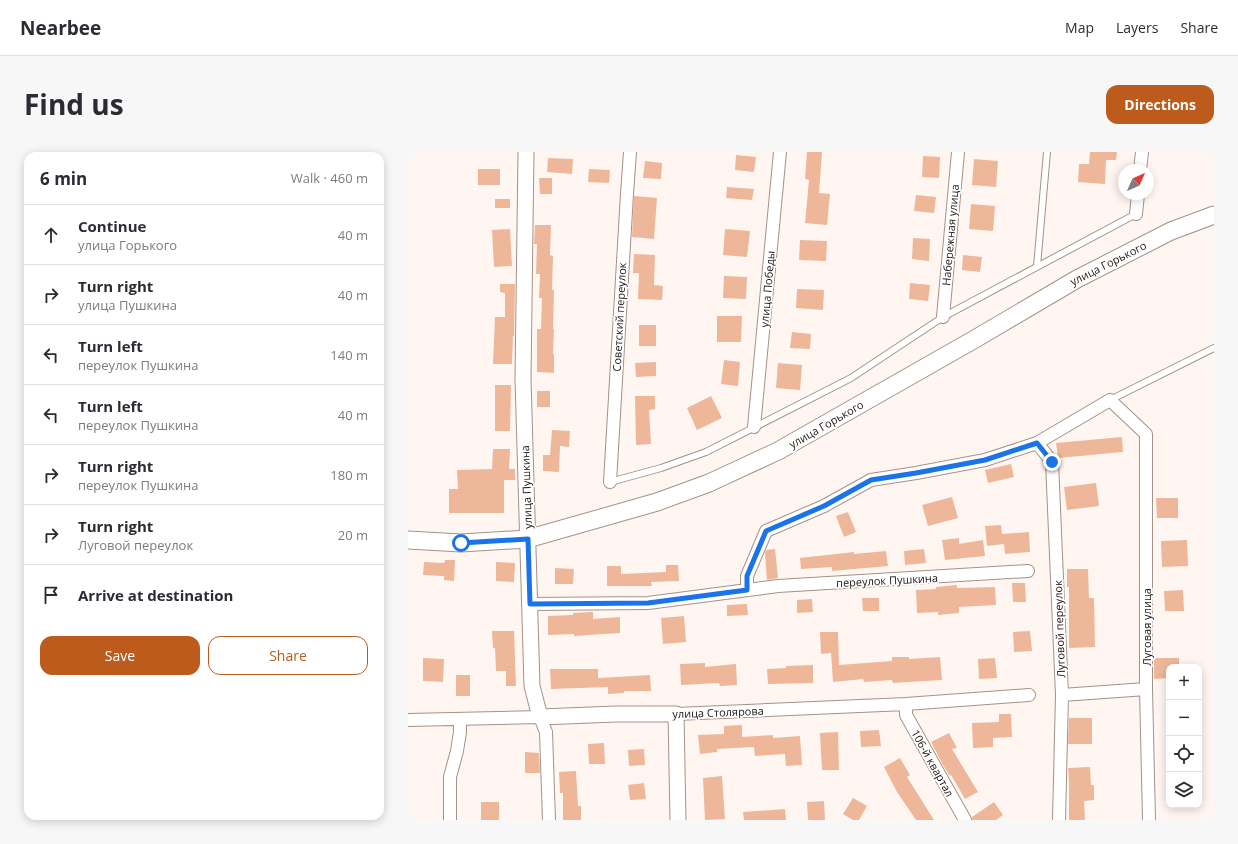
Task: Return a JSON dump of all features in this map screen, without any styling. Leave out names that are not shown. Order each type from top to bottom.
[{"type":"main road","name":"улица Горького","points":[[408,540],[461,543],[528,539],[657,502],[709,482],[778,451],[1077,279],[1171,231],[1214,215]]},
{"type":"street","name":"улица Пушкина","points":[[526,152],[523,379],[532,686],[540,717],[546,732],[549,820]]},
{"type":"street","name":"Советский переулок","points":[[610,482],[630,152]]},
{"type":"street","name":"улица Победы","points":[[754,427],[780,152]]},
{"type":"street","name":"Набережная улица","points":[[943,317],[958,152]]},
{"type":"street","points":[[1141,164],[1142,152]]},
{"type":"street","points":[[1136,214],[1137,200]]},
{"type":"street","points":[[747,590],[747,576],[766,531],[824,506],[871,480],[985,460],[1037,443],[1110,400]]},
{"type":"street","name":"Луговая улица","points":[[1110,400],[1146,434],[1146,689],[1149,820]]},
{"type":"street","name":"Луговой переулок","points":[[1037,443],[1052,462],[1062,695],[1059,820]]},
{"type":"street","name":"переулок Пушкина","points":[[530,604],[648,603],[778,586],[1028,572]]},
{"type":"street","points":[[1062,695],[1146,689]]},
{"type":"street","name":"улица Столярова","points":[[408,720],[616,714],[676,714],[906,704],[1029,695]]},
{"type":"street","name":"106-й квартал","points":[[906,704],[906,715],[964,820]]},
{"type":"street","points":[[676,714],[678,820]]},
{"type":"street","points":[[450,820],[450,777],[457,751],[460,732],[460,719]]},
{"type":"lane","points":[[1037,266],[1047,152]]},
{"type":"lane","points":[[610,482],[661,468],[706,452],[851,378],[943,317],[1136,214]]},
{"type":"lane","points":[[1110,400],[1214,348]]},
{"type":"building","points":[[807,152],[822,152],[819,193],[830,194],[827,225],[805,223],[809,180],[805,179]]},
{"type":"building","points":[[1090,152],[1117,152],[1116,160],[1106,160],[1105,184],[1078,182],[1079,164],[1089,164]]},
{"type":"building","points":[[736,155],[756,157],[754,172],[735,170]]},
{"type":"building","points":[[923,156],[940,157],[939,178],[922,177]]},
{"type":"building","points":[[548,158],[573,159],[572,174],[547,172]]},
{"type":"building","points":[[974,159],[998,161],[996,187],[972,185]]},
{"type":"building","points":[[645,161],[662,163],[661,179],[643,178]]},
{"type":"building","points":[[478,169],[500,169],[500,185],[478,185]]},
{"type":"building","points":[[589,169],[610,170],[609,183],[588,182]]},
{"type":"building","points":[[539,178],[552,178],[552,194],[540,194]]},
{"type":"building","points":[[727,187],[754,189],[752,200],[726,198]]},
{"type":"building","points":[[916,195],[936,197],[934,213],[914,211]]},
{"type":"building","points":[[634,196],[657,198],[654,239],[632,237]]},
{"type":"building","points":[[495,199],[510,199],[510,208],[495,208]]},
{"type":"building","points":[[971,204],[995,206],[993,231],[969,229]]},
{"type":"building","points":[[535,225],[551,225],[550,255],[553,256],[552,290],[554,290],[554,373],[537,372],[537,329],[541,329],[542,298],[539,298],[540,274],[536,274],[537,244],[534,244]]},
{"type":"building","points":[[510,229],[512,266],[494,267],[492,230]]},
{"type":"building","points":[[725,229],[750,231],[747,257],[723,255]]},
{"type":"building","points":[[913,238],[930,239],[929,261],[912,259]]},
{"type":"building","points":[[800,240],[827,241],[826,261],[799,260]]},
{"type":"building","points":[[634,254],[655,255],[654,285],[663,286],[662,300],[638,299],[639,273],[633,273]]},
{"type":"building","points":[[963,255],[982,257],[980,272],[962,270]]},
{"type":"building","points":[[724,276],[747,277],[746,299],[723,298]]},
{"type":"building","points":[[910,283],[930,285],[928,301],[909,299]]},
{"type":"building","points":[[500,284],[515,284],[512,364],[493,364],[495,317],[505,317],[505,293],[500,292]]},
{"type":"building","points":[[797,289],[824,290],[823,310],[796,308]]},
{"type":"building","points":[[717,316],[742,316],[741,342],[717,342]]},
{"type":"building","points":[[639,325],[656,325],[656,346],[639,346]]},
{"type":"building","points":[[792,332],[811,334],[810,349],[790,348]]},
{"type":"building","points":[[724,360],[740,362],[738,386],[721,384]]},
{"type":"building","points":[[656,362],[656,376],[636,377],[635,363]]},
{"type":"building","points":[[778,363],[802,365],[800,390],[776,388]]},
{"type":"building","points":[[495,385],[511,385],[510,431],[495,431]]},
{"type":"building","points":[[537,391],[550,391],[550,407],[537,407]]},
{"type":"building","points":[[635,396],[655,396],[655,409],[649,410],[651,444],[636,445]]},
{"type":"building","points":[[711,396],[722,418],[697,430],[687,408]]},
{"type":"building","points":[[552,430],[570,431],[569,447],[560,446],[559,472],[543,471],[543,455],[550,455]]},
{"type":"building","points":[[1122,437],[1123,452],[1058,458],[1056,443]]},
{"type":"building","points":[[493,449],[510,449],[509,469],[515,469],[515,480],[504,480],[504,513],[449,513],[449,489],[458,489],[457,470],[492,469]]},
{"type":"building","points":[[1011,464],[1014,477],[988,483],[985,470]]},
{"type":"building","points":[[1096,483],[1099,506],[1067,510],[1064,487]]},
{"type":"building","points":[[952,497],[958,518],[928,526],[922,505]]},
{"type":"building","points":[[1156,498],[1178,498],[1178,518],[1157,518]]},
{"type":"building","points":[[848,512],[856,532],[844,537],[836,516]]},
{"type":"building","points":[[1001,525],[1002,534],[1029,532],[1030,552],[1005,554],[1004,544],[987,546],[985,526]]},
{"type":"building","points":[[959,538],[959,544],[983,540],[985,556],[945,560],[942,540]]},
{"type":"building","points":[[1187,540],[1188,566],[1162,567],[1161,541]]},
{"type":"building","points":[[775,549],[778,578],[767,580],[765,553],[766,550]]},
{"type":"building","points":[[924,549],[926,563],[905,565],[904,551]]},
{"type":"building","points":[[886,551],[888,566],[832,571],[832,567],[801,569],[800,558],[854,552],[854,554]]},
{"type":"building","points":[[445,560],[455,560],[454,581],[444,580],[444,576],[423,575],[424,562],[444,563]]},
{"type":"building","points":[[496,562],[515,563],[514,582],[496,581]]},
{"type":"building","points":[[666,565],[678,565],[679,581],[651,582],[652,586],[607,586],[607,566],[621,566],[621,574],[666,572]]},
{"type":"building","points":[[555,568],[574,569],[573,584],[555,584]]},
{"type":"building","points":[[1067,569],[1088,569],[1089,598],[1094,598],[1095,647],[1069,648],[1069,587],[1067,587]]},
{"type":"building","points":[[1012,583],[1025,583],[1026,602],[1013,602]]},
{"type":"building","points":[[957,585],[957,588],[995,587],[996,605],[959,607],[959,613],[938,615],[938,612],[917,613],[916,590],[936,589],[936,587]]},
{"type":"building","points":[[1183,590],[1184,611],[1165,611],[1164,591]]},
{"type":"building","points":[[862,598],[879,598],[879,611],[863,611]]},
{"type":"building","points":[[812,599],[813,612],[797,613],[797,600]]},
{"type":"building","points":[[747,604],[748,615],[727,616],[727,605]]},
{"type":"building","points":[[593,612],[593,619],[620,617],[620,633],[574,636],[574,634],[548,635],[548,616],[573,615],[573,613]]},
{"type":"building","points":[[684,616],[686,642],[663,644],[661,618]]},
{"type":"building","points":[[492,631],[514,631],[516,686],[506,686],[506,671],[496,671],[495,648],[493,648]]},
{"type":"building","points":[[1030,631],[1032,651],[1014,652],[1013,632]]},
{"type":"building","points":[[820,632],[838,632],[839,665],[892,661],[892,657],[909,657],[909,659],[940,657],[942,680],[893,683],[892,680],[864,682],[863,679],[833,682],[831,653],[821,654]]},
{"type":"building","points":[[423,658],[444,659],[443,682],[423,681]]},
{"type":"building","points":[[995,658],[997,678],[979,679],[978,659]]},
{"type":"building","points":[[1154,658],[1179,658],[1179,664],[1166,664],[1166,678],[1154,679]]},
{"type":"building","points":[[705,663],[705,667],[736,664],[737,685],[720,686],[719,683],[681,685],[680,664]]},
{"type":"building","points":[[813,665],[813,683],[768,684],[767,669],[786,668],[786,666]]},
{"type":"building","points":[[550,669],[598,669],[598,678],[650,675],[651,691],[624,691],[624,693],[608,694],[608,687],[551,689]]},
{"type":"building","points":[[456,675],[470,675],[470,696],[456,696]]},
{"type":"building","points":[[999,714],[1011,714],[1012,737],[993,738],[993,747],[973,748],[972,723],[999,722]]},
{"type":"building","points":[[1069,718],[1092,718],[1092,744],[1068,744]]},
{"type":"building","points":[[742,725],[742,737],[773,735],[773,738],[800,736],[802,765],[786,766],[785,754],[755,756],[754,747],[717,749],[717,752],[700,754],[698,735],[724,734],[724,726]]},
{"type":"building","points":[[879,730],[881,746],[861,747],[860,731]]},
{"type":"building","points":[[838,732],[839,770],[822,770],[820,733]]},
{"type":"building","points":[[949,733],[957,748],[952,749],[978,792],[965,799],[951,775],[950,776],[943,765],[931,742]]},
{"type":"building","points":[[604,743],[605,764],[589,764],[588,744]]},
{"type":"building","points":[[644,749],[645,765],[629,766],[628,750]]},
{"type":"building","points":[[525,752],[539,753],[540,773],[525,773]]},
{"type":"building","points":[[900,758],[910,775],[907,777],[934,820],[916,820],[897,792],[884,767]]},
{"type":"building","points":[[1090,767],[1091,785],[1094,785],[1094,800],[1084,801],[1085,820],[1069,820],[1068,768]]},
{"type":"building","points":[[576,771],[578,806],[581,806],[581,820],[563,820],[563,793],[560,793],[559,772]]},
{"type":"building","points":[[722,776],[725,819],[705,820],[703,778]]},
{"type":"building","points":[[644,783],[646,799],[630,800],[628,785]]},
{"type":"building","points":[[853,798],[867,806],[859,820],[853,820],[843,814]]},
{"type":"building","points":[[824,801],[825,820],[808,820],[807,802]]},
{"type":"building","points":[[481,802],[499,802],[499,820],[481,820]]},
{"type":"building","points":[[994,802],[1003,815],[996,820],[972,820],[972,817]]},
{"type":"building","points":[[785,809],[786,820],[744,820],[743,812]]},
{"type":"route","points":[[461,543],[528,539],[530,604],[648,603],[747,590],[747,576],[766,531],[824,506],[871,480],[985,460],[1037,443],[1052,462]]}]
